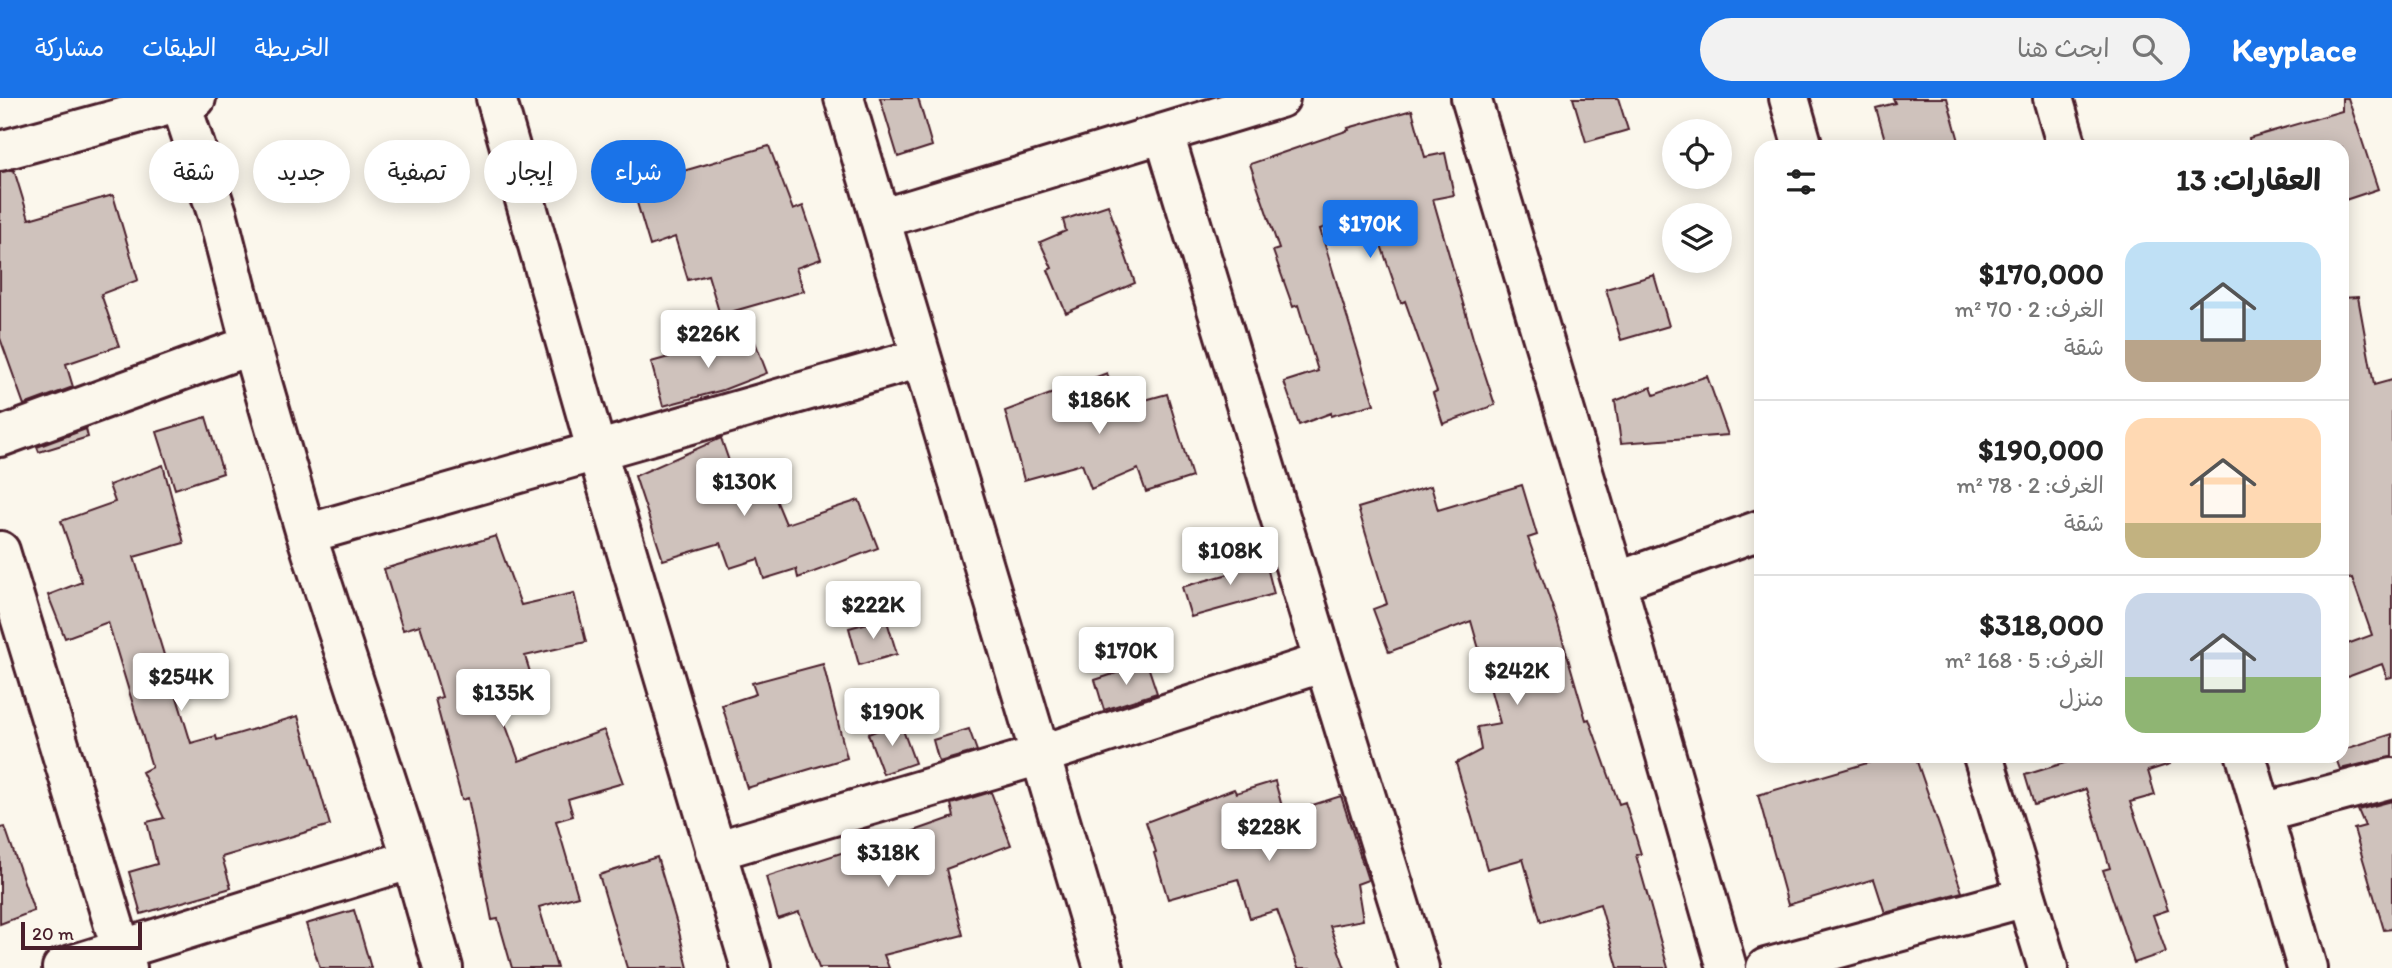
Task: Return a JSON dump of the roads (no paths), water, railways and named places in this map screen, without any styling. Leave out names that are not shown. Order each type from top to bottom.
[{"type":"street","points":[[496,98],[597,452],[751,968]]},
{"type":"street","points":[[844,98],[1104,968]]},
{"type":"street","points":[[880,219],[1164,134],[1218,107],[1280,98]]},
{"type":"street","points":[[1471,98],[1616,582],[1727,968]]},
{"type":"street","points":[[1789,98],[1801,140]]},
{"type":"street","points":[[2053,98],[2065,140]]},
{"type":"street","points":[[0,151],[185,99],[251,345],[306,534],[412,859],[443,968]]},
{"type":"street","points":[[1164,134],[1419,968]]},
{"type":"street","points":[[0,437],[251,345]]},
{"type":"street","points":[[306,534],[921,358]]},
{"type":"street","points":[[1616,582],[1754,532]]},
{"type":"street","points":[[0,551],[124,959]]},
{"type":"street","points":[[715,851],[1040,755],[1324,662]]},
{"type":"street","points":[[1985,763],[2048,968]]},
{"type":"street","points":[[2248,763],[2307,968]]},
{"type":"street","points":[[2263,813],[2392,778]]},
{"type":"street","points":[[62,968],[124,959],[412,859]]},
{"type":"street","points":[[1766,968],[2026,897]]}]
